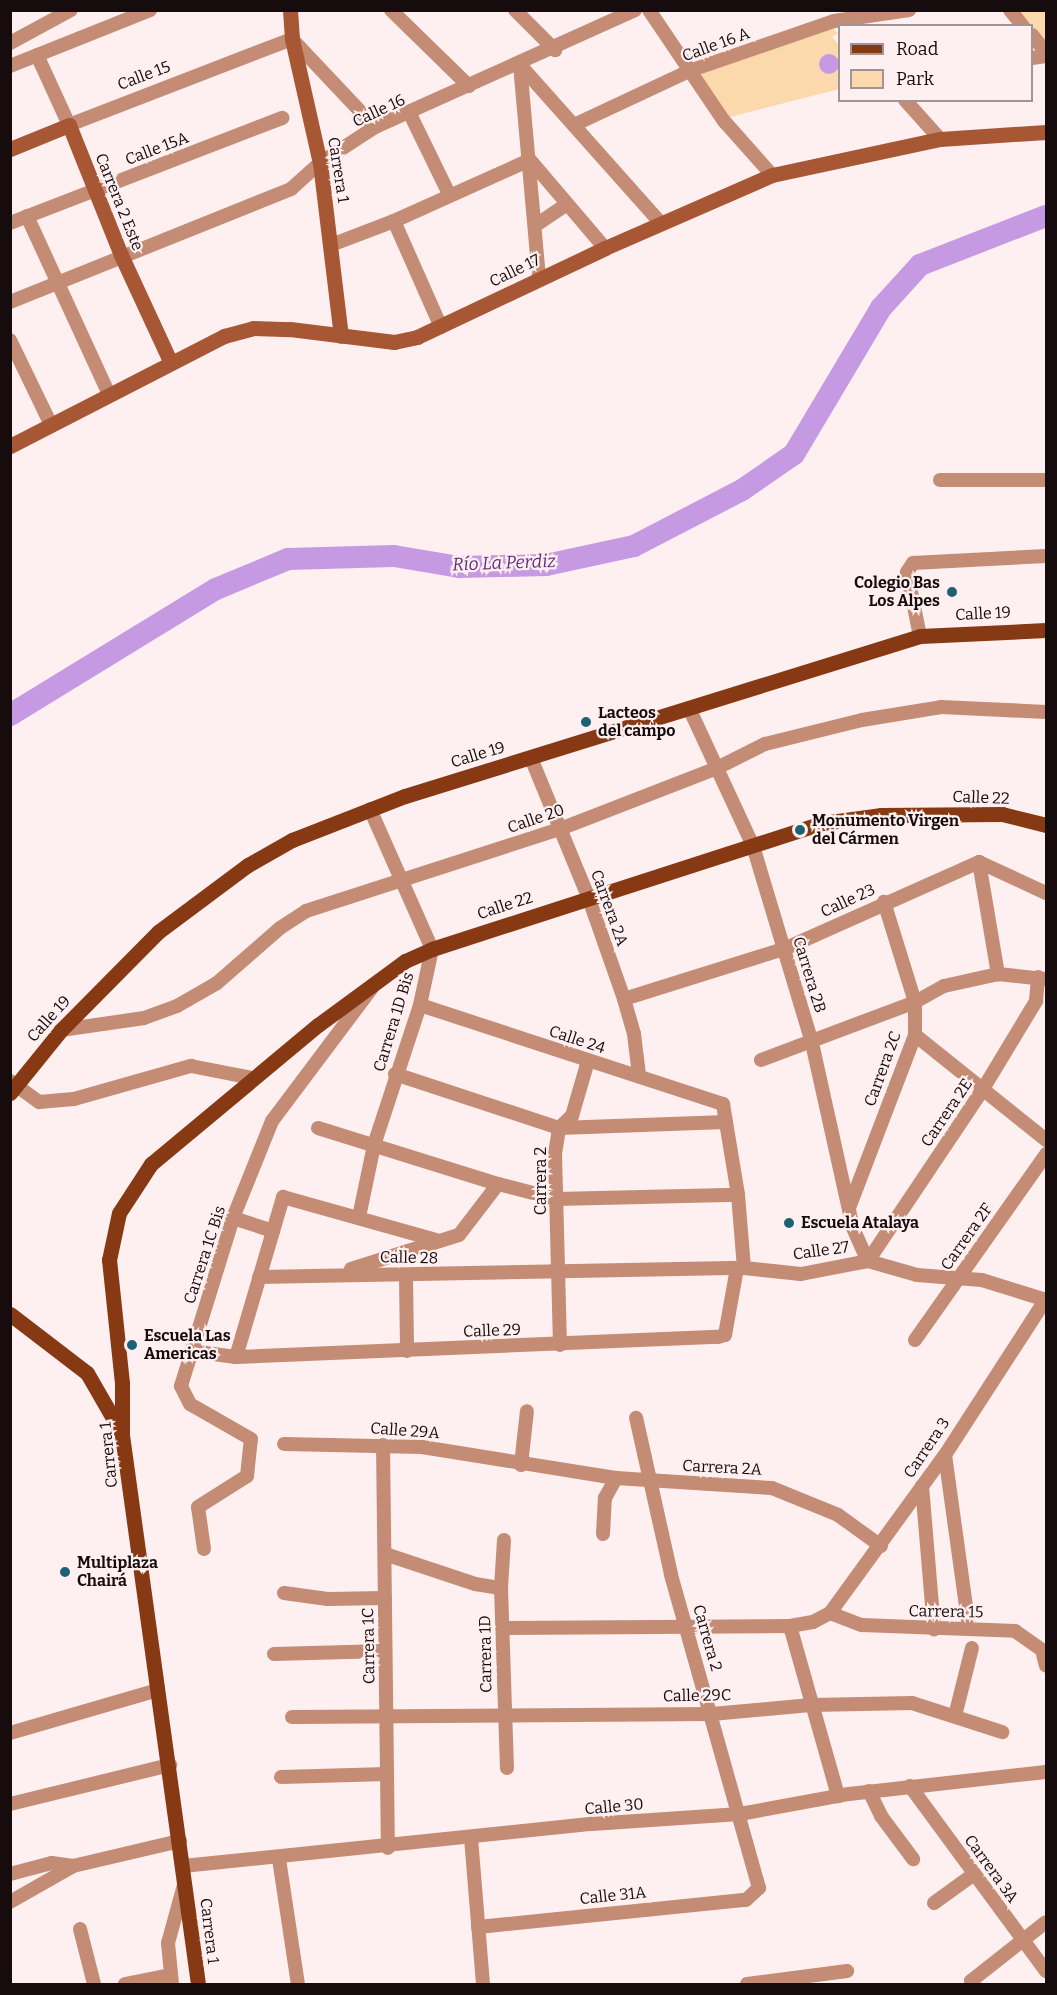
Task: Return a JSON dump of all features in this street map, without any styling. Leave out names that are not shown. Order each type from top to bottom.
[{"type":"main road","name":"Carrera 1","points":[[291,11],[292,39],[320,163],[341,336]]},
{"type":"main road","name":"Calle 15","points":[[10,149],[69,125]]},
{"type":"main road","name":"Carrera 2 Este","points":[[69,125],[121,255],[170,362]]},
{"type":"main road","name":"Calle 17","points":[[10,446],[224,336],[253,328],[394,342],[441,327],[605,248],[772,175],[940,139],[1047,132]]},
{"type":"main road","name":"Calle 19","points":[[12,1086],[61,1029],[158,932],[248,865],[292,840],[370,809],[920,636],[1047,630]]},
{"type":"main road","name":"Calle 22","points":[[253,1078],[377,981],[432,949],[589,898],[823,824],[881,815],[1002,814],[1047,825]]},
{"type":"main road","name":"Carrera 1","points":[[198,1984],[170,1766],[122,1435],[122,1383],[109,1260],[119,1213],[151,1164],[253,1078]]},
{"type":"main road","points":[[10,1314],[87,1373],[122,1435]]},
{"type":"street","points":[[10,43],[71,10]]},
{"type":"street","points":[[10,66],[150,10]]},
{"type":"street","points":[[391,10],[469,86]]},
{"type":"street","points":[[515,10],[555,50]]},
{"type":"street","name":"Calle 16","points":[[10,302],[121,255],[291,189],[320,163],[375,127],[410,114],[555,50],[635,10]]},
{"type":"street","points":[[649,10],[724,121],[772,175]]},
{"type":"street","name":"Calle 16 A","points":[[576,124],[689,71],[833,20],[909,10]]},
{"type":"street","points":[[1010,10],[1021,24]]},
{"type":"street","points":[[1033,36],[1047,54]]},
{"type":"street","points":[[292,39],[375,127]]},
{"type":"street","name":"Calle 15","points":[[69,125],[292,39]]},
{"type":"street","name":"Carrera 2 Este","points":[[37,55],[69,125]]},
{"type":"street","points":[[520,65],[576,124],[661,223]]},
{"type":"street","points":[[520,65],[539,279]]},
{"type":"street","points":[[907,102],[940,139]]},
{"type":"street","points":[[410,114],[449,194]]},
{"type":"street","name":"Calle 15A","points":[[10,224],[282,118]]},
{"type":"street","points":[[331,245],[394,221],[449,194],[530,160]]},
{"type":"street","points":[[530,160],[605,248]]},
{"type":"street","points":[[536,225],[566,205]]},
{"type":"street","points":[[27,216],[59,280],[109,394]]},
{"type":"street","points":[[394,221],[441,327]]},
{"type":"street","points":[[10,340],[51,425]]},
{"type":"street","points":[[940,480],[1047,480]]},
{"type":"street","points":[[920,636],[909,566],[1047,556]]},
{"type":"street","name":"Calle 20","points":[[61,1029],[144,1018],[177,1006],[216,983],[280,928],[306,911],[560,829],[717,768],[765,744],[862,720],[941,707],[1047,712]]},
{"type":"street","name":"Carrera 2B","points":[[689,708],[753,846],[812,1043],[848,1210],[868,1261]]},
{"type":"street","name":"Carrera 2A","points":[[531,758],[589,898],[624,999],[634,1034],[639,1075]]},
{"type":"street","points":[[370,809],[400,882],[432,949]]},
{"type":"street","points":[[979,862],[1047,893]]},
{"type":"street","points":[[979,862],[998,974]]},
{"type":"street","name":"Calle 23","points":[[624,999],[784,949],[979,862]]},
{"type":"street","name":"Carrera 2C","points":[[848,1210],[915,1035],[915,1002],[885,902]]},
{"type":"street","name":"Carrera 1D Bis","points":[[359,1217],[374,1145],[395,1074],[420,1005],[432,949]]},
{"type":"street","points":[[761,1060],[812,1043],[915,1002],[944,986],[998,974],[1042,978]]},
{"type":"street","name":"Carrera 2E","points":[[868,1261],[983,1089],[1036,1001],[1042,978]]},
{"type":"street","name":"Carrera 1C Bis","points":[[204,1549],[198,1507],[247,1476],[250,1439],[190,1404],[181,1386],[233,1218],[272,1121],[377,981]]},
{"type":"street","name":"Calle 24","points":[[420,1005],[723,1104],[726,1122]]},
{"type":"street","points":[[915,1035],[1047,1140]]},
{"type":"street","name":"Carrera 2","points":[[560,1345],[555,1154],[559,1128],[572,1116],[588,1061]]},
{"type":"street","points":[[12,1086],[39,1102],[74,1099],[191,1066],[253,1078]]},
{"type":"street","points":[[395,1074],[559,1128],[726,1122],[738,1195],[740,1268]]},
{"type":"street","points":[[318,1128],[498,1184],[556,1198],[738,1195]]},
{"type":"street","name":"Carrera 2F","points":[[915,1340],[1047,1154]]},
{"type":"street","points":[[344,1272],[436,1240],[459,1235],[498,1184]]},
{"type":"street","points":[[236,1357],[283,1197],[436,1240]]},
{"type":"street","points":[[233,1218],[273,1231]]},
{"type":"street","name":"Calle 27","points":[[558,1272],[740,1268],[801,1274],[868,1261],[917,1275],[982,1280],[1046,1299]]},
{"type":"street","name":"Calle 29","points":[[192,1351],[236,1357],[560,1345],[725,1335],[740,1268]]},
{"type":"street","name":"Calle 28","points":[[260,1276],[344,1272],[406,1276],[558,1272]]},
{"type":"street","points":[[406,1276],[407,1351]]},
{"type":"street","name":"Carrera 3","points":[[830,1613],[881,1546],[945,1455],[1046,1299]]},
{"type":"street","points":[[521,1465],[527,1411]]},
{"type":"street","name":"Carrera 2","points":[[636,1418],[653,1481],[671,1574],[759,1888],[752,1898]]},
{"type":"street","name":"Calle 29A","points":[[284,1444],[383,1444],[422,1447],[521,1465],[616,1478]]},
{"type":"street","name":"Carrera 1C","points":[[383,1444],[388,1848]]},
{"type":"street","points":[[945,1455],[969,1628]]},
{"type":"street","points":[[603,1534],[605,1498],[616,1478]]},
{"type":"street","name":"Carrera 2A","points":[[616,1478],[772,1488],[838,1515],[881,1546]]},
{"type":"street","points":[[922,1486],[934,1629]]},
{"type":"street","name":"Carrera 1D","points":[[504,1540],[501,1588],[503,1713],[507,1768]]},
{"type":"street","points":[[385,1554],[475,1584],[501,1588]]},
{"type":"street","points":[[284,1593],[328,1599],[385,1598]]},
{"type":"street","points":[[503,1628],[790,1626],[813,1622],[830,1613]]},
{"type":"street","name":"Carrera 15","points":[[830,1613],[862,1625],[1015,1631],[1042,1650],[1047,1666]]},
{"type":"street","points":[[790,1626],[838,1796]]},
{"type":"street","points":[[955,1716],[972,1648]]},
{"type":"street","points":[[274,1654],[385,1651]]},
{"type":"street","points":[[10,1733],[158,1690]]},
{"type":"street","name":"Calle 29C","points":[[387,1715],[712,1714],[811,1705],[912,1703],[1002,1732]]},
{"type":"street","points":[[292,1717],[387,1715]]},
{"type":"street","points":[[10,1804],[170,1766]]},
{"type":"street","name":"Calle 30","points":[[183,1866],[279,1859],[471,1838],[740,1814],[869,1791],[1047,1772]]},
{"type":"street","points":[[281,1777],[387,1774]]},
{"type":"street","name":"Carrera 3A","points":[[910,1786],[1022,1941],[1047,1971]]},
{"type":"street","points":[[869,1791],[881,1816],[913,1859]]},
{"type":"street","points":[[471,1838],[483,1984]]},
{"type":"street","points":[[10,1902],[73,1866],[180,1841]]},
{"type":"street","points":[[279,1859],[298,1984]]},
{"type":"street","points":[[10,1874],[52,1863],[73,1866]]},
{"type":"street","points":[[934,1903],[974,1874]]},
{"type":"street","name":"Carrera 1","points":[[172,1980],[168,1943],[185,1883]]},
{"type":"street","name":"Calle 31A","points":[[478,1927],[752,1898]]},
{"type":"street","points":[[972,1983],[1047,1922]]},
{"type":"street","points":[[80,1929],[94,1984]]},
{"type":"street","points":[[752,1984],[847,1971]]},
{"type":"street","points":[[125,1984],[172,1980]]},
{"type":"green space","points":[[1016,11],[1046,11],[1046,46],[1033,24],[1030,24]]},
{"type":"green space","points":[[833,28],[838,33],[832,37],[838,44],[838,89],[726,118],[697,73]]},
{"type":"shaded area","points":[[829,54],[836,57],[838,68],[836,71],[829,74],[822,71],[819,64],[822,57]]},
{"type":"waterway","name":"Río La Perdiz","points":[[10,715],[216,589],[288,559],[394,556],[459,567],[546,565],[634,546],[742,490],[794,454],[881,308],[920,265],[1046,216]]},
{"type":"place","name":"Colegio Bas Los Alpes","points":[[952,592]]},
{"type":"place","name":"Lacteos del campo","points":[[586,722]]},
{"type":"place","name":"Monumento Virgen del Cármen","points":[[800,830]]},
{"type":"place","name":"Escuela Atalaya","points":[[789,1223]]},
{"type":"place","name":"Escuela Las Americas","points":[[132,1345]]},
{"type":"place","name":"Multiplaza Chairá","points":[[65,1572]]}]
